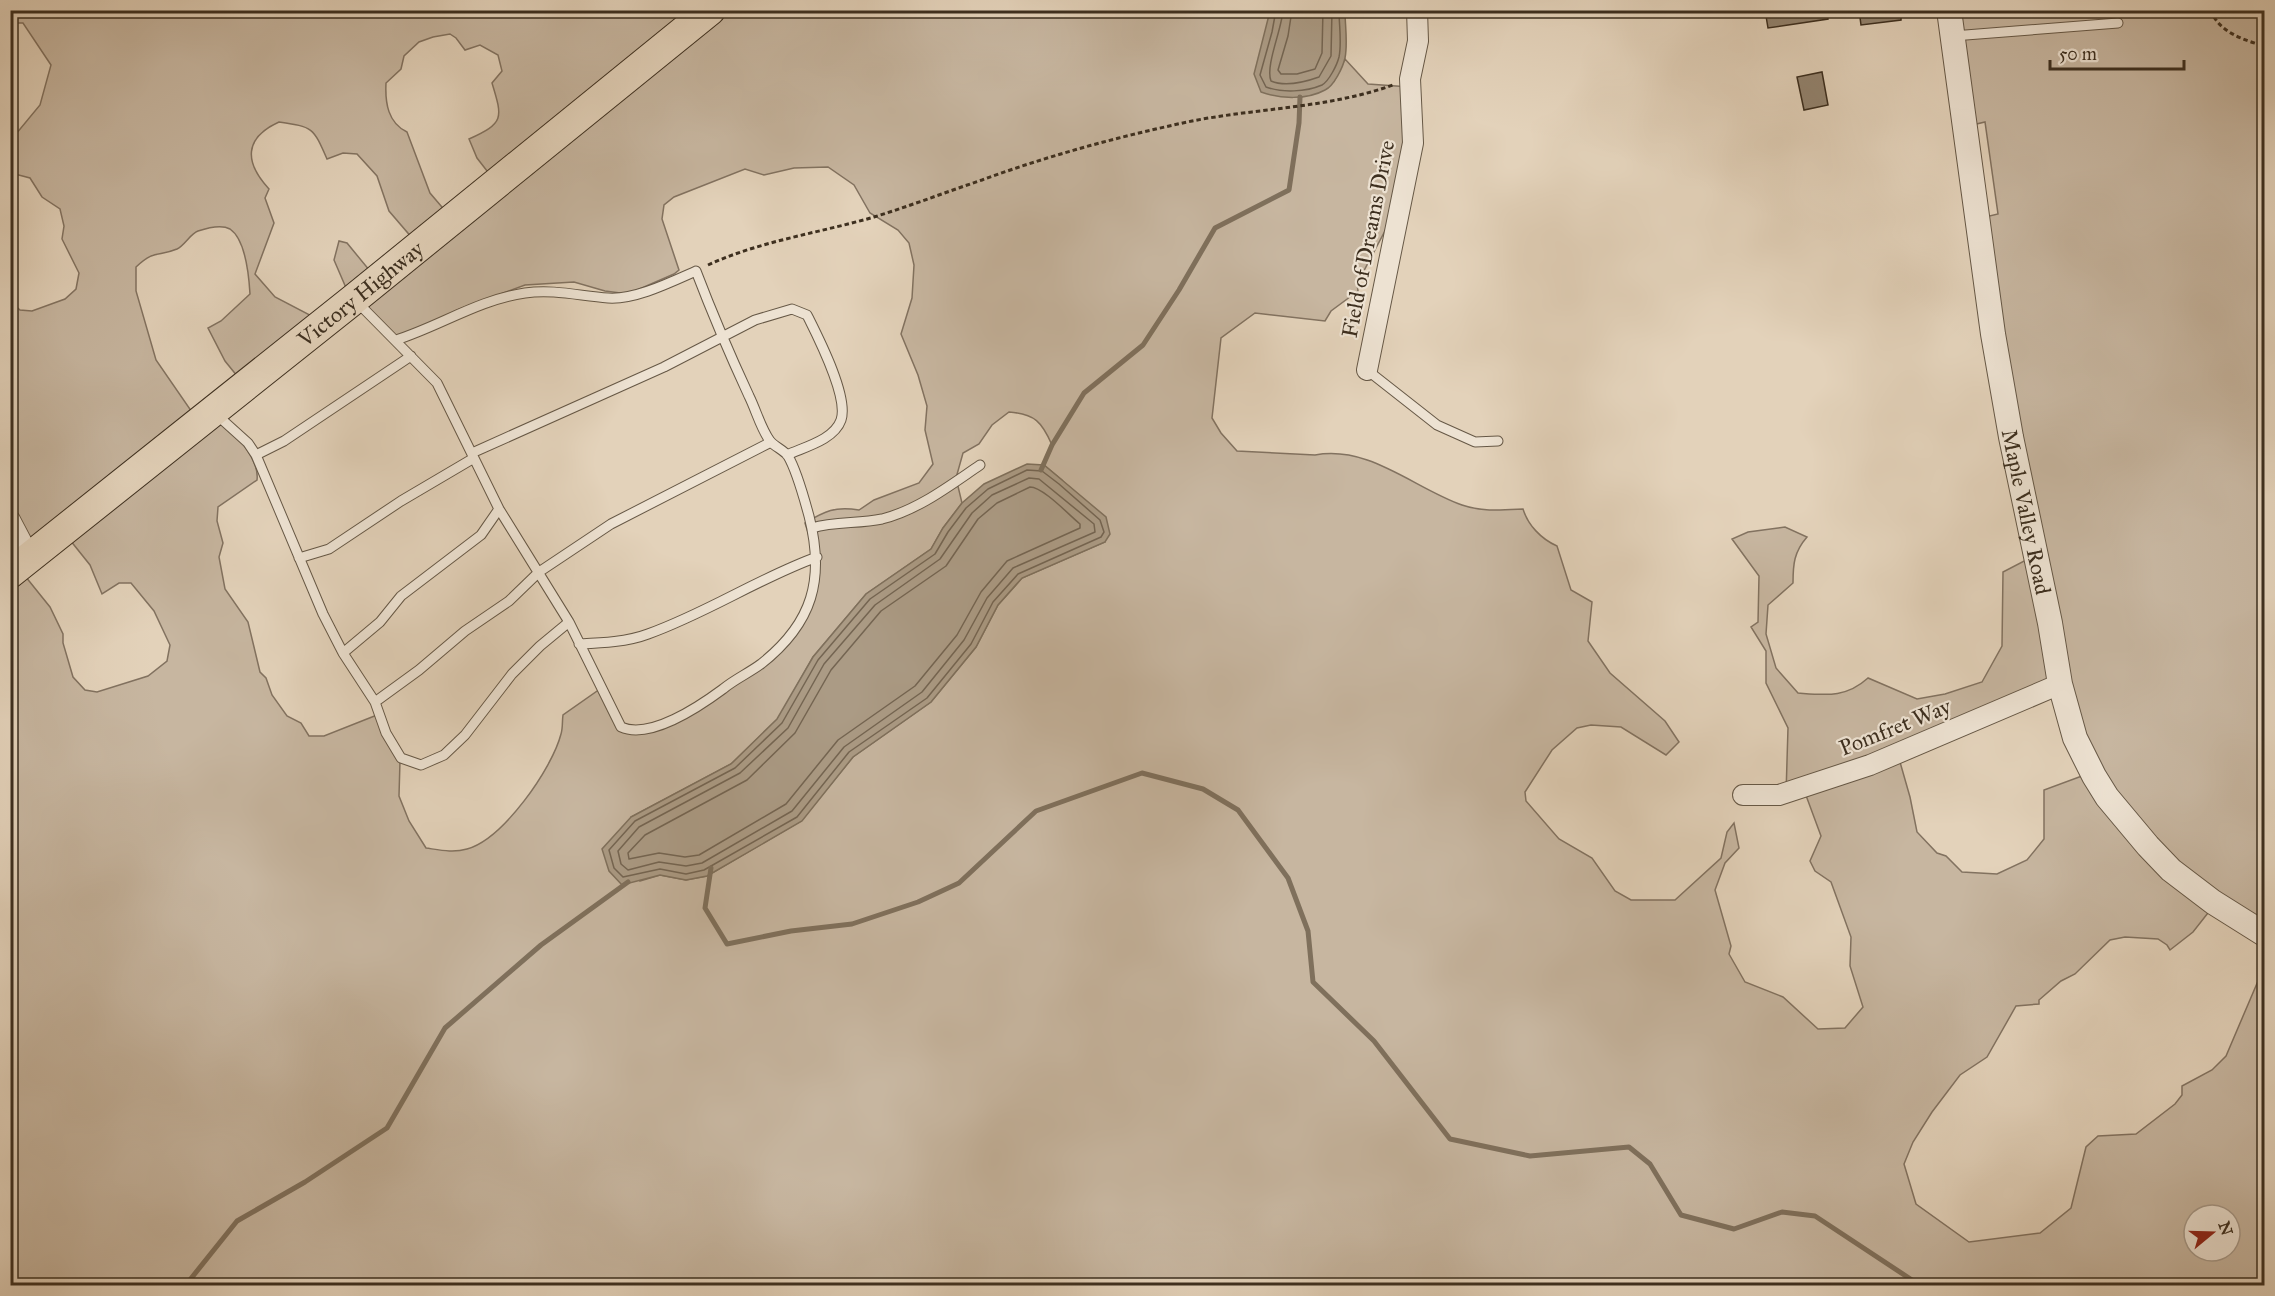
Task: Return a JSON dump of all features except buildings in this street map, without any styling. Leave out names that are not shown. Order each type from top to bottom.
[{"type":"main road","name":"Victory Highway","points":[[20,565],[354,299],[710,10]]},
{"type":"street","name":"Field of Dreams Drive","points":[[1367,370],[1413,143],[1410,79],[1418,41],[1417,10]]},
{"type":"street","name":"Maple Valley Road","points":[[1949,10],[1993,334],[2060,684],[2075,738],[2094,776],[2117,810],[2171,870],[2213,902],[2265,934]]},
{"type":"street","points":[[10,520],[20,565]]},
{"type":"street","name":"Pomfret Way","points":[[1743,795],[1779,795],[1859,769],[2060,684]]},
{"type":"lane","points":[[1953,36],[2118,23]]},
{"type":"lane","points":[[354,299],[437,383],[499,509],[569,622],[621,727],[638,731],[662,725],[711,698],[760,665],[784,642],[811,603],[816,581],[817,557],[812,528],[804,496],[787,455],[771,442],[722,336],[696,271],[621,298],[550,291],[525,293],[475,305],[416,334],[396,340]]},
{"type":"lane","points":[[299,558],[329,549],[473,456],[664,367],[755,320],[792,309],[807,315],[841,395],[841,420],[831,433],[821,440],[787,455]]},
{"type":"lane","points":[[256,455],[284,441],[411,356]]},
{"type":"lane","points":[[1367,370],[1437,425],[1475,442],[1498,441]]},
{"type":"lane","points":[[213,412],[248,443],[256,455],[323,614],[343,653],[375,702],[386,733],[401,758],[421,765],[444,755],[465,735],[513,674],[540,646],[569,622]]},
{"type":"lane","points":[[375,702],[419,670],[465,631],[509,601],[539,572],[611,524],[771,442]]},
{"type":"lane","points":[[812,528],[828,523],[856,523],[882,519],[899,513],[924,502],[980,465]]},
{"type":"lane","points":[[343,653],[380,622],[401,596],[481,535],[499,509]]},
{"type":"lane","points":[[579,644],[609,642],[647,635],[698,613],[786,569],[817,557]]},
{"type":"path","points":[[2211,10],[2214,20],[2236,37],[2265,46]]},
{"type":"path","points":[[696,271],[724,258],[872,217],[1091,145],[1193,121],[1357,96],[1410,79]]},
{"type":"shaded area","points":[[11,11],[1270,11],[1267,31],[1334,81],[1345,59],[1368,84],[1410,87],[1416,121],[1387,227],[1357,284],[1358,291],[1331,311],[1325,321],[1255,313],[1221,338],[1212,418],[1221,433],[1237,451],[1354,456],[1391,470],[1462,505],[1484,510],[1523,509],[1528,521],[1536,531],[1557,546],[1571,590],[1592,602],[1588,641],[1610,673],[1665,721],[1679,742],[1666,755],[1621,727],[1591,725],[1577,728],[1552,750],[1525,792],[1526,801],[1559,839],[1592,858],[1615,891],[1631,900],[1675,900],[1721,858],[1727,832],[1734,823],[1739,848],[1725,863],[1715,890],[1731,946],[1729,954],[1745,982],[1783,997],[1818,1029],[1845,1028],[1863,1007],[1850,966],[1851,937],[1831,882],[1815,871],[1810,861],[1821,836],[1804,790],[1786,794],[1788,728],[1766,683],[1766,651],[1751,627],[1758,622],[1759,576],[1732,539],[1748,532],[1785,527],[1807,537],[1795,558],[1793,583],[1768,605],[1766,634],[1776,668],[1798,693],[1835,694],[1852,689],[1868,678],[1917,699],[1945,694],[1982,682],[2002,646],[2003,572],[2034,556],[1981,218],[1998,214],[1985,122],[1968,126],[1951,11],[2264,11],[2264,932],[2215,904],[2193,932],[2170,950],[2158,939],[2125,937],[2110,940],[2075,974],[2061,981],[2039,1000],[2039,1004],[2016,1006],[1987,1057],[1960,1075],[1932,1112],[1913,1142],[1904,1164],[1916,1204],[1969,1242],[2040,1233],[2071,1208],[2086,1147],[2098,1136],[2136,1134],[2175,1104],[2182,1095],[2182,1086],[2212,1070],[2226,1056],[2264,967],[2264,1285],[11,1285],[10,301],[20,310],[32,311],[65,299],[76,289],[79,273],[62,239],[64,226],[60,209],[42,197],[30,178],[15,174],[11,176],[11,140],[40,105],[51,65],[23,23],[11,23]],"holes":[[[450,34],[465,50],[480,45],[498,55],[502,71],[492,83],[498,105],[498,118],[489,129],[469,139],[477,158],[498,185],[453,220],[430,193],[407,132],[392,118],[386,98],[386,83],[401,69],[404,56],[419,42]],[[279,122],[305,127],[315,135],[327,159],[343,153],[357,154],[377,176],[389,211],[419,246],[379,282],[347,243],[339,241],[334,260],[353,304],[399,339],[457,310],[525,285],[574,282],[605,291],[628,294],[674,274],[679,270],[662,219],[664,205],[674,197],[745,169],[764,175],[794,168],[828,167],[854,185],[870,213],[898,230],[909,243],[914,265],[912,298],[901,334],[918,375],[927,406],[925,430],[933,464],[919,483],[874,500],[859,510],[830,510],[805,523],[818,564],[812,606],[765,663],[666,726],[629,732],[600,689],[563,715],[561,734],[556,749],[524,801],[496,832],[481,843],[467,849],[452,851],[426,848],[409,821],[399,796],[400,761],[377,715],[324,736],[309,736],[301,723],[287,716],[272,695],[266,678],[260,672],[248,622],[225,589],[219,557],[223,543],[217,521],[218,507],[257,480],[254,462],[243,445],[217,415],[196,418],[156,360],[136,291],[136,267],[142,261],[177,249],[198,231],[222,227],[230,229],[240,241],[246,259],[250,294],[221,321],[208,328],[225,361],[242,382],[327,324],[275,297],[255,274],[274,223],[265,198],[269,189],[255,169],[252,160],[254,143],[267,128]],[[1009,412],[1031,417],[1045,430],[1052,445],[1044,465],[1062,480],[1105,542],[1022,578],[998,605],[976,647],[931,702],[853,757],[801,821],[707,876],[686,880],[660,875],[640,881],[631,817],[731,764],[778,719],[813,657],[866,594],[931,549],[962,503],[956,478],[963,453],[979,444],[992,425]],[[70,540],[90,565],[102,594],[119,583],[131,583],[154,611],[170,645],[167,661],[148,676],[97,692],[85,690],[73,677],[63,643],[63,634],[50,607],[21,571]],[[2061,686],[2090,773],[2044,790],[2044,839],[2027,860],[1997,874],[1962,872],[1946,856],[1937,853],[1917,832],[1898,755]]]},
{"type":"water","points":[[1270,11],[1345,11],[1345,58],[1332,85],[1318,93],[1302,97],[1276,96],[1261,92],[1254,74]]},
{"type":"water","points":[[1027,464],[1044,465],[1106,517],[1110,534],[1105,542],[1022,578],[998,605],[976,647],[931,702],[853,757],[802,821],[707,876],[686,880],[660,875],[622,885],[609,871],[602,849],[631,817],[731,764],[777,719],[813,657],[866,594],[931,549],[962,503],[984,484]]},
{"type":"waterway","points":[[1041,470],[1052,445],[1084,393],[1143,345],[1179,290],[1215,228],[1289,190],[1299,123],[1300,97]]},
{"type":"waterway","points":[[711,868],[705,908],[727,944],[791,931],[852,924],[918,902],[959,883],[1036,811],[1142,773],[1203,789],[1238,810],[1288,878],[1308,931],[1313,982],[1374,1041],[1450,1139],[1530,1156],[1629,1147],[1650,1164],[1681,1215],[1734,1229],[1782,1212],[1815,1216],[1921,1286]]},
{"type":"waterway","points":[[185,1286],[237,1221],[305,1182],[387,1128],[445,1028],[541,945],[628,882]]}]
